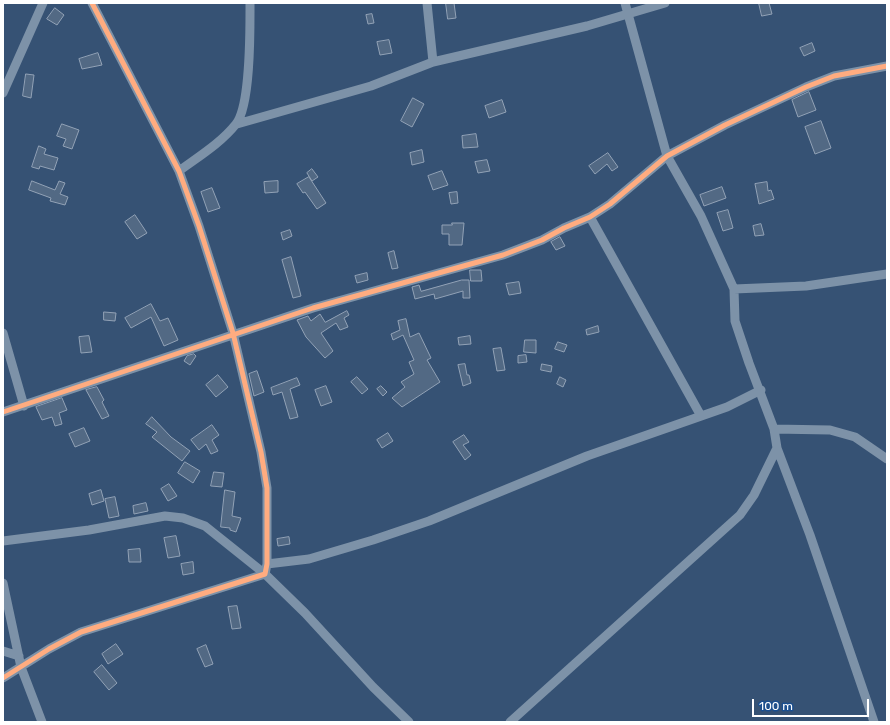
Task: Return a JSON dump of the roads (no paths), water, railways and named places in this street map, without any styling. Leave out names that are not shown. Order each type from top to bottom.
[{"type":"street","points":[[3,93],[42,3]]},
{"type":"street","points":[[92,3],[179,171],[199,226],[233,333],[252,406],[267,488],[267,564],[265,574]]},
{"type":"street","points":[[237,124],[244,104],[250,53],[250,3]]},
{"type":"street","points":[[427,3],[433,62]]},
{"type":"street","points":[[625,3],[667,156],[701,216],[734,289],[736,321],[749,363],[761,390],[774,429],[777,448],[810,535],[874,722]]},
{"type":"street","points":[[179,171],[210,148],[237,124],[371,86],[433,62],[628,14],[664,3]]},
{"type":"street","points":[[3,412],[233,333],[313,308],[503,255],[542,240],[564,228],[590,217],[610,204],[667,156],[725,125],[806,86],[834,76],[887,66]]},
{"type":"street","points":[[590,217],[701,416]]},
{"type":"street","points":[[734,289],[806,286],[887,274]]},
{"type":"street","points":[[3,333],[24,406]]},
{"type":"street","points":[[267,564],[309,559],[373,540],[429,521],[587,456],[727,407],[761,390]]},
{"type":"street","points":[[774,429],[836,431],[855,437],[887,459]]},
{"type":"street","points":[[510,722],[740,515],[754,495],[777,448]]},
{"type":"street","points":[[3,541],[89,530],[165,516],[183,518],[205,526],[265,574],[305,613],[409,722]]},
{"type":"street","points":[[3,678],[49,649],[81,632],[265,574]]},
{"type":"street","points":[[3,582],[21,667],[42,722]]},
{"type":"street","points":[[3,651],[19,656]]}]
